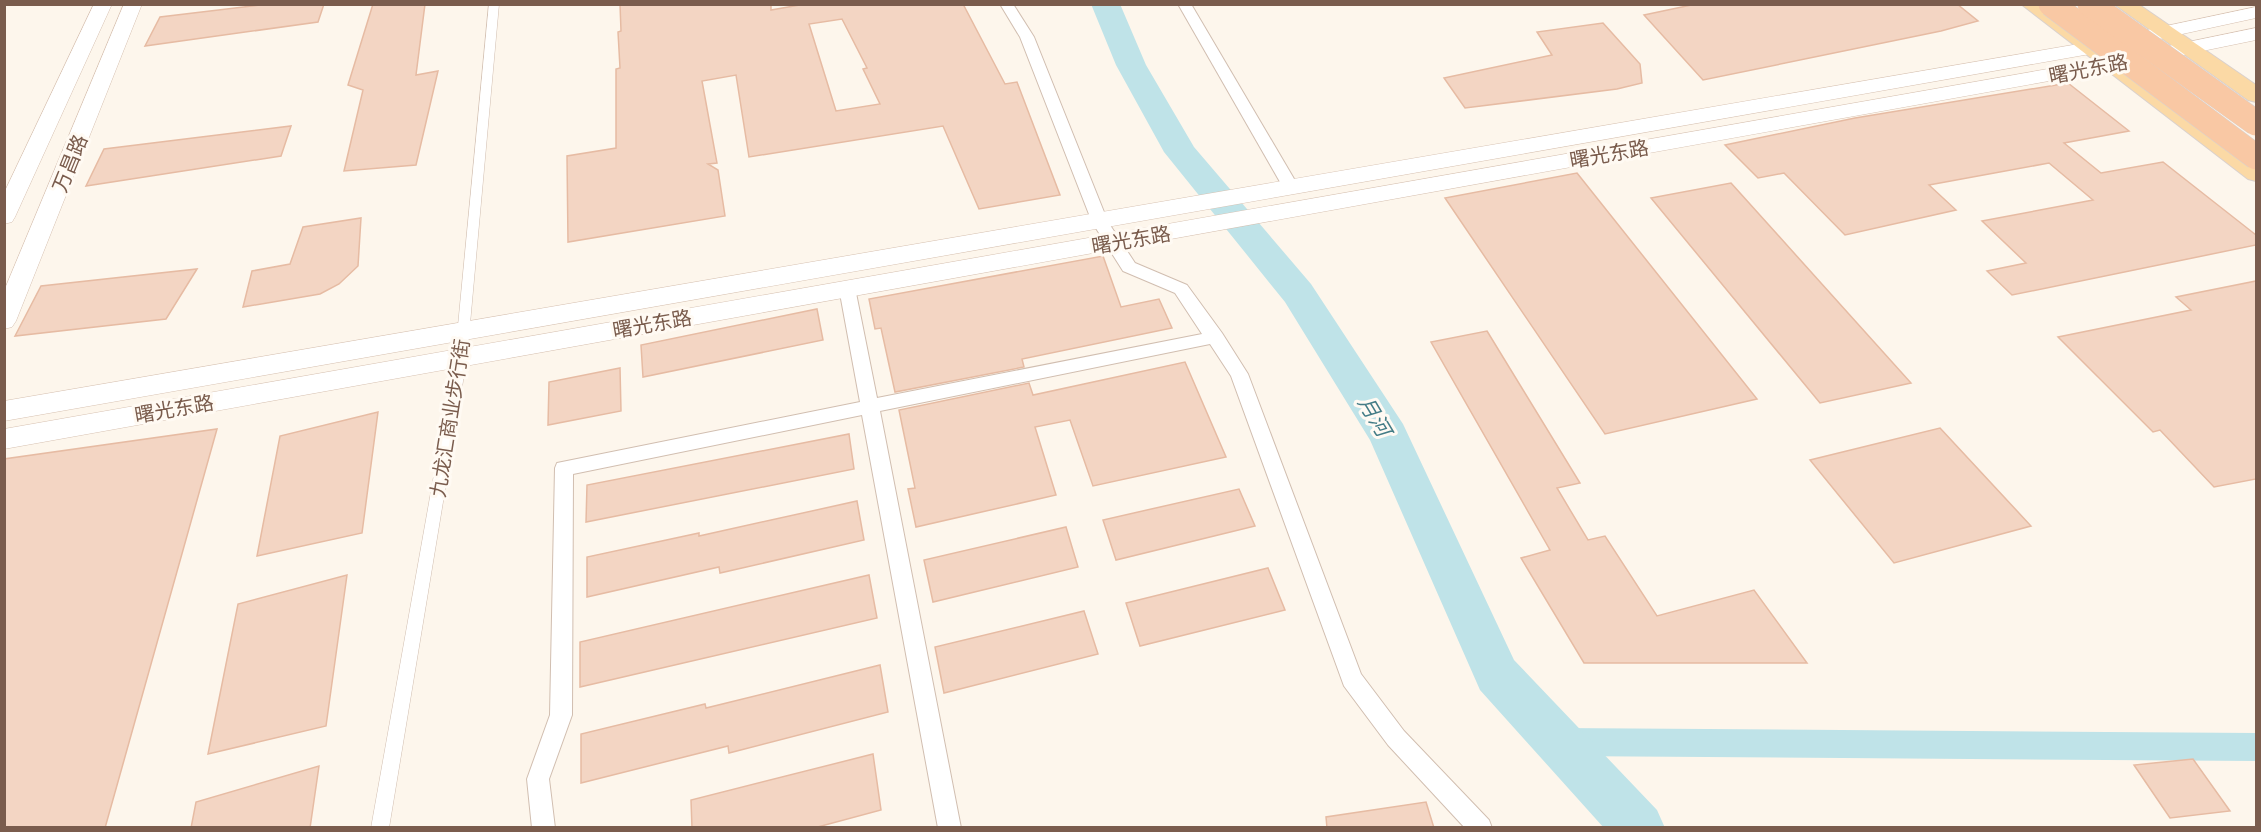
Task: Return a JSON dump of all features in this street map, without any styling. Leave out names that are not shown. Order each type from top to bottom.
[{"type":"highway","points":[[2051,4],[2256,157]]},
{"type":"highway","points":[[2090,4],[2256,123]]},
{"type":"main road","name":"万昌路","points":[[4,217],[103,4]]},
{"type":"main road","name":"万昌路","points":[[4,321],[133,4]]},
{"type":"main road","points":[[2031,4],[2256,174]]},
{"type":"main road","points":[[2124,4],[2256,95]]},
{"type":"main road","name":"曙光东路","points":[[4,439],[1114,242],[1158,223],[1256,195],[2090,48],[2256,13]]},
{"type":"main road","name":"曙光东路","points":[[4,411],[1100,222],[1158,223],[1273,213],[2110,64],[2256,34]]},
{"type":"street","name":"九龙汇商业步行街","points":[[380,828],[461,357],[494,4]]},
{"type":"street","points":[[1006,4],[1027,37],[1100,222],[1129,267],[1181,290],[1239,374],[1352,679],[1396,738],[1481,828]]},
{"type":"street","points":[[1184,4],[1292,189]]},
{"type":"street","points":[[848,288],[950,828]]},
{"type":"street","points":[[544,828],[538,778],[561,715],[564,468],[1216,338]]},
{"type":"building","points":[[268,4],[324,4],[318,22],[145,46],[160,17]]},
{"type":"building","points":[[373,4],[425,4],[416,75],[438,71],[416,165],[344,171],[363,90],[348,85]]},
{"type":"building","points":[[620,4],[771,4],[771,10],[805,4],[963,4],[1005,84],[1017,82],[1060,195],[979,209],[943,126],[749,157],[736,75],[702,81],[717,163],[708,164],[718,170],[725,216],[568,242],[567,156],[616,148],[616,69],[620,68],[618,32],[621,31]],"holes":[[[842,19],[867,68],[863,69],[880,104],[836,111],[809,24]]]},
{"type":"building","points":[[1696,4],[1957,4],[1978,21],[1941,31],[1703,80],[1644,15]]},
{"type":"building","points":[[1603,23],[1640,64],[1642,83],[1617,89],[1465,108],[1444,78],[1552,55],[1537,32]]},
{"type":"building","points":[[2068,83],[2129,131],[2064,143],[2101,173],[2163,162],[2256,235],[2256,245],[2012,295],[1987,271],[2026,263],[1982,221],[2093,200],[2049,163],[1929,185],[1956,210],[1845,235],[1784,173],[1758,178],[1725,145],[1855,118]]},
{"type":"building","points":[[291,126],[281,156],[86,186],[104,149]]},
{"type":"building","points":[[1577,173],[1757,399],[1605,434],[1445,198]]},
{"type":"building","points":[[1731,183],[1911,383],[1820,403],[1651,198]]},
{"type":"building","points":[[361,218],[358,266],[339,284],[320,294],[243,307],[252,271],[290,264],[303,227]]},
{"type":"building","points":[[1103,256],[1121,307],[1159,299],[1172,328],[1022,359],[1024,367],[895,392],[881,328],[875,329],[869,299]]},
{"type":"building","points":[[197,269],[166,319],[15,336],[41,286]]},
{"type":"building","points":[[2256,281],[2256,479],[2214,487],[2160,430],[2153,432],[2058,337],[2191,310],[2176,297]]},
{"type":"building","points":[[817,309],[823,340],[643,377],[641,345]]},
{"type":"building","points":[[1487,331],[1580,483],[1557,488],[1588,540],[1605,536],[1657,616],[1754,590],[1807,663],[1584,663],[1521,558],[1550,550],[1431,342]]},
{"type":"building","points":[[1185,362],[1226,457],[1093,486],[1070,420],[1035,427],[1056,495],[916,527],[908,489],[915,488],[899,410],[1029,383],[1033,395]]},
{"type":"building","points":[[620,368],[621,411],[548,425],[549,382]]},
{"type":"building","points":[[378,412],[362,533],[257,556],[280,436]]},
{"type":"building","points":[[1940,428],[2031,526],[1894,563],[1810,460]]},
{"type":"building","points":[[217,429],[105,828],[4,828],[4,459]]},
{"type":"building","points":[[849,434],[854,469],[586,522],[587,485]]},
{"type":"building","points":[[1239,489],[1255,526],[1116,560],[1103,520]]},
{"type":"building","points":[[857,501],[864,540],[720,573],[719,567],[587,597],[587,557],[699,533],[699,536]]},
{"type":"building","points":[[1066,527],[1078,567],[933,602],[924,560]]},
{"type":"building","points":[[1268,568],[1285,610],[1140,646],[1126,603]]},
{"type":"building","points":[[347,575],[326,726],[208,754],[238,604]]},
{"type":"building","points":[[869,575],[877,618],[580,687],[580,642]]},
{"type":"building","points":[[1084,611],[1098,654],[944,693],[935,647]]},
{"type":"building","points":[[880,665],[888,712],[729,753],[728,746],[581,783],[581,734],[705,704],[706,708]]},
{"type":"building","points":[[873,754],[881,810],[814,828],[692,828],[691,800]]},
{"type":"building","points":[[2193,759],[2230,811],[2170,818],[2134,765]]},
{"type":"building","points":[[319,766],[310,828],[191,828],[196,802]]},
{"type":"building","points":[[1426,802],[1434,828],[1327,828],[1326,817]]},
{"type":"waterway","name":"月河","points":[[1105,4],[1131,65],[1181,152],[1298,293],[1388,435],[1497,675],[1639,828]]},
{"type":"waterway","points":[[1559,742],[2256,747]]}]
